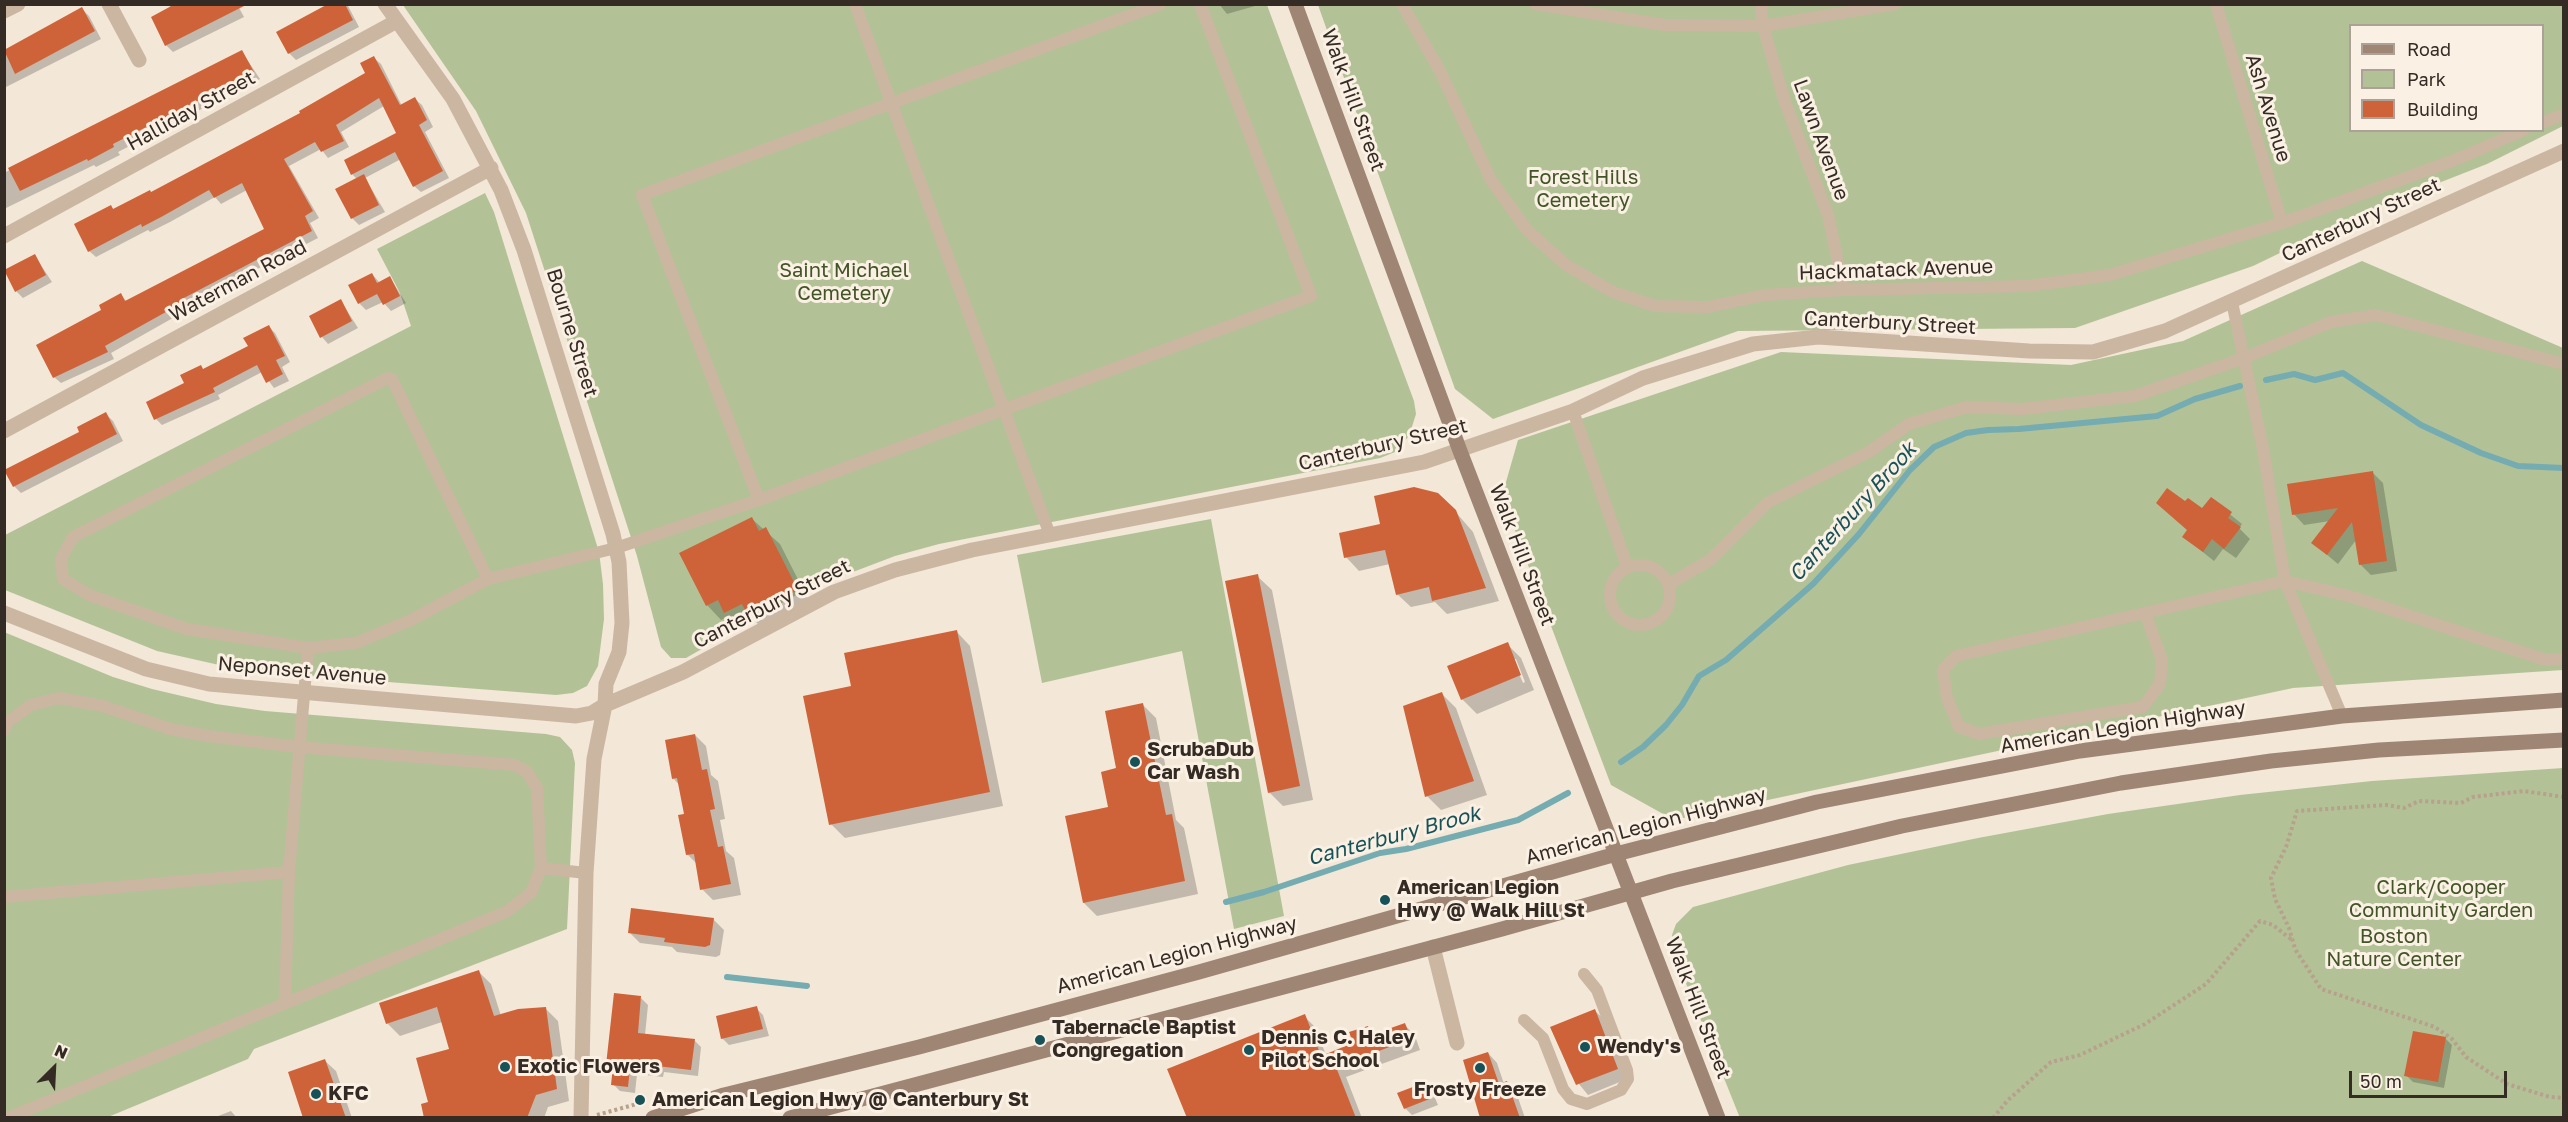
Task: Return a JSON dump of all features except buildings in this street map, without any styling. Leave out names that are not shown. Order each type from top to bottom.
[{"type":"main road","name":"Walk Hill Street","points":[[1295,4],[1460,452],[1718,1118]]},
{"type":"main road","name":"American Legion Highway","points":[[653,1118],[724,1095],[919,1047],[1199,972],[1616,854],[1818,802],[2080,751],[2342,716],[2564,700]]},
{"type":"main road","points":[[790,1118],[1767,856],[1902,826],[2121,783],[2271,761],[2357,752],[2564,740]]},
{"type":"street","points":[[4,11],[18,4]]},
{"type":"street","points":[[108,4],[139,60]]},
{"type":"street","name":"Bourne Street","points":[[385,4],[453,99],[491,168],[524,250],[616,548],[620,578],[621,633],[619,652],[606,684],[605,705]]},
{"type":"street","name":"Halliday Street","points":[[4,236],[397,21]]},
{"type":"street","name":"Canterbury Street","points":[[605,705],[683,672],[849,586],[944,557],[1386,471],[1460,452],[1574,411],[1643,378],[1753,344],[1818,336],[2029,351],[2093,352],[2164,331],[2232,302],[2564,151]]},
{"type":"street","name":"Waterman Road","points":[[4,431],[491,168]]},
{"type":"street","name":"Neponset Avenue","points":[[4,613],[115,658],[177,677],[239,688],[576,716],[592,713],[605,705]]},
{"type":"street","points":[[581,1118],[586,873],[594,759],[605,705]]},
{"type":"street","points":[[1432,946],[1451,1009],[1457,1043]]},
{"type":"lane","points":[[855,4],[1050,535]]},
{"type":"lane","points":[[759,500],[642,195],[1161,4]]},
{"type":"lane","points":[[488,579],[392,379],[388,378],[73,537],[61,559],[63,579],[89,595],[187,629],[308,648],[356,643],[411,620],[488,579],[616,548],[759,500],[1311,296],[1200,4]]},
{"type":"lane","name":"Hackmatack Avenue","points":[[1402,4],[1441,73],[1491,180],[1527,230],[1566,265],[1613,292],[1654,306],[1708,307],[1765,295],[1844,290],[2028,286],[2110,275],[2282,223],[2454,160],[2519,132]]},
{"type":"lane","points":[[1535,4],[1665,25],[1762,27],[1896,4]]},
{"type":"lane","name":"Lawn Avenue","points":[[1761,4],[1762,27],[1785,102],[1828,215],[1844,290]]},
{"type":"lane","name":"Ash Avenue","points":[[2216,4],[2282,223]]},
{"type":"lane","points":[[2544,122],[2564,114]]},
{"type":"lane","points":[[2232,302],[2263,449],[2285,581],[2342,716]]},
{"type":"lane","points":[[1669,584],[1710,560],[1767,503],[1869,452],[1909,424],[1967,407],[2022,409],[2135,396],[2244,357],[2331,322],[2376,315],[2564,364]]},
{"type":"lane","points":[[1574,411],[1628,566]]},
{"type":"lane","points":[[1642,564],[1652,566],[1663,574],[1669,584],[1670,603],[1665,613],[1654,622],[1644,625],[1631,624],[1616,614],[1611,605],[1612,581],[1628,566],[1642,564]]},
{"type":"lane","points":[[2145,613],[2162,660],[2160,684],[2143,707],[1979,734],[1959,727],[1947,698],[1943,670],[1956,656],[2285,581],[2349,596],[2546,660],[2564,659]]},
{"type":"lane","points":[[285,1002],[289,872],[298,747],[306,694],[308,648]]},
{"type":"lane","points":[[4,730],[8,722],[31,705],[59,698],[103,706],[170,729],[298,747],[515,765],[527,772],[537,788],[541,868],[531,892],[506,912],[8,1118]]},
{"type":"lane","points":[[541,868],[586,873]]},
{"type":"lane","points":[[4,897],[289,872]]},
{"type":"lane","points":[[1524,1020],[1543,1038],[1563,1089],[1570,1099],[1581,1104],[1592,1103],[1621,1090],[1628,1079],[1626,1066],[1597,990],[1584,974]]},
{"type":"path","points":[[2564,797],[2524,790],[2473,797],[2461,803],[2420,801],[2404,808],[2386,805],[2297,811],[2286,847],[2271,878],[2275,899],[2295,949],[2321,989],[2435,1027],[2452,1039],[2466,1057],[2507,1084],[2550,1097],[2564,1098]]},
{"type":"path","points":[[1993,1118],[2008,1100],[2051,1062],[2080,1055],[2145,1024],[2206,984],[2260,921],[2273,925],[2292,940]]},
{"type":"green space","name":"Saint Michael Cemetery","points":[[403,5],[1267,5],[1414,401],[1416,414],[1409,436],[1395,452],[1380,458],[939,544],[895,556],[803,591],[686,658],[671,658],[661,647],[637,556],[526,213],[476,111]]},
{"type":"green space","name":"Forest Hills Cemetery","points":[[1318,5],[2563,5],[2563,126],[2487,164],[2365,212],[2253,266],[2075,328],[1738,331],[1493,419],[1455,389]]},
{"type":"green space","points":[[485,193],[494,212],[599,552],[604,619],[598,666],[587,686],[573,693],[556,695],[246,671],[157,651],[5,590],[5,535],[411,326],[400,293],[377,249]]},
{"type":"green space","points":[[2362,261],[2563,348],[2563,670],[2293,688],[1674,820],[1611,785],[1502,496],[1518,440],[1781,352],[2071,365],[2183,341]]},
{"type":"green space","points":[[1211,519],[1284,916],[1234,929],[1182,651],[1042,683],[1017,555]]},
{"type":"green space","points":[[4,632],[113,677],[216,704],[265,711],[560,737],[572,750],[575,763],[567,929],[254,1049],[248,1059],[108,1117],[5,1117]]},
{"type":"green space","name":"Boston Nature Center","points":[[2563,768],[2563,1117],[1740,1118],[1673,951],[1672,935],[1676,924],[1693,907],[1848,865],[1978,838],[2108,814],[2240,795],[2372,781]]},
{"type":"waterway","name":"Canterbury Brook","points":[[2266,380],[2294,374],[2315,380],[2343,373],[2421,425],[2481,453],[2518,466],[2564,468]]},
{"type":"waterway","name":"Canterbury Brook","points":[[1621,762],[1643,747],[1666,725],[1682,705],[1699,676],[1726,660],[1813,584],[1859,534],[1910,470],[1934,447],[1966,433],[2157,416],[2195,399],[2240,386]]},
{"type":"waterway","name":"Canterbury Brook","points":[[1226,902],[1264,892],[1380,853],[1406,849],[1518,820],[1568,793]]},
{"type":"waterway","name":"Canterbury Brook","points":[[727,977],[807,986]]},
{"type":"place","name":"ScrubaDub Car Wash","points":[[1135,762]]},
{"type":"place","name":"American Legion Hwy @ Walk Hill St","points":[[1385,900]]},
{"type":"place","name":"Tabernacle Baptist Congregation","points":[[1040,1040]]},
{"type":"place","name":"Wendy's","points":[[1585,1047]]},
{"type":"place","name":"Dennis C. Haley Pilot School","points":[[1249,1050]]},
{"type":"place","name":"Exotic Flowers","points":[[505,1067]]},
{"type":"place","name":"Frosty Freeze","points":[[1480,1068]]},
{"type":"place","name":"KFC","points":[[316,1094]]},
{"type":"place","name":"American Legion Hwy @ Canterbury St","points":[[640,1100]]},
{"type":"park label","name":"Clark/Cooper Community Garden","points":[[2441,900]]}]
